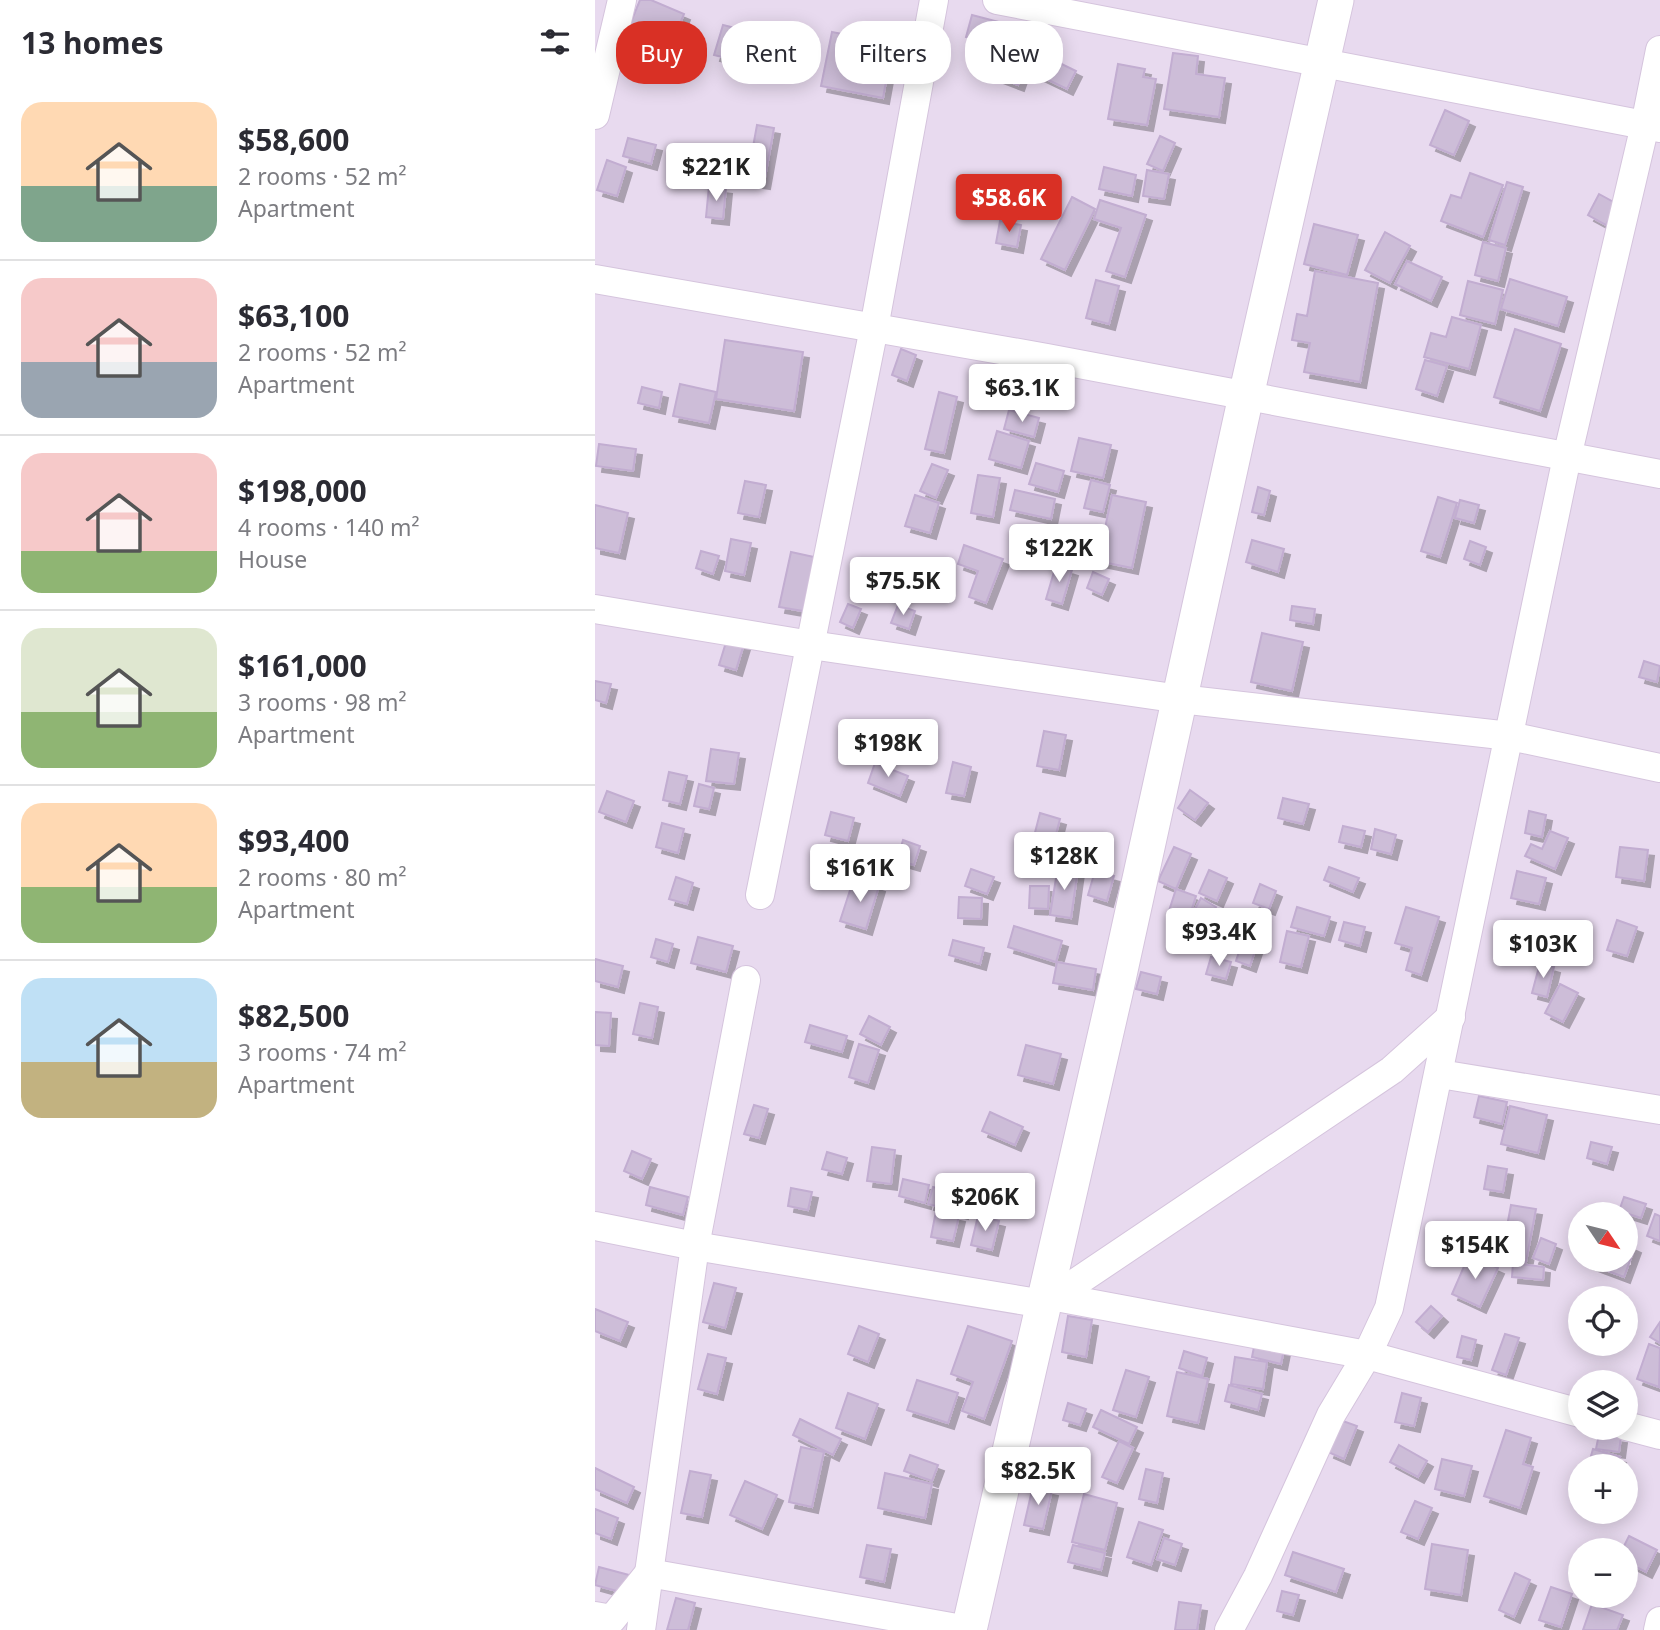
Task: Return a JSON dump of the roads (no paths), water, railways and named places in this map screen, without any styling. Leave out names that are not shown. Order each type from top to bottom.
[{"type":"street","points":[[595,115],[622,0]]},
{"type":"street","points":[[760,895],[874,328],[934,0]]},
{"type":"street","points":[[997,0],[1653,126]]},
{"type":"street","points":[[649,1573],[969,1630],[1050,1301],[1246,396],[1336,0]]},
{"type":"street","points":[[1229,1630],[1258,1576],[1331,1415],[1367,1355],[1389,1308],[1567,457],[1653,126],[1660,50]]},
{"type":"street","points":[[595,279],[1246,396],[1660,474]]},
{"type":"street","points":[[595,609],[811,645],[1180,699],[1510,736],[1660,768]]},
{"type":"street","points":[[641,1630],[695,1246],[746,980]]},
{"type":"street","points":[[1050,1301],[1392,1070],[1451,1017]]},
{"type":"street","points":[[1440,1074],[1660,1110]]},
{"type":"street","points":[[595,1226],[695,1246],[1050,1301],[1367,1355],[1568,1410]]},
{"type":"street","points":[[1638,1429],[1660,1435]]},
{"type":"street","points":[[595,1616],[613,1619],[649,1573]]},
{"type":"street","points":[[1658,1630],[1660,1621]]}]
